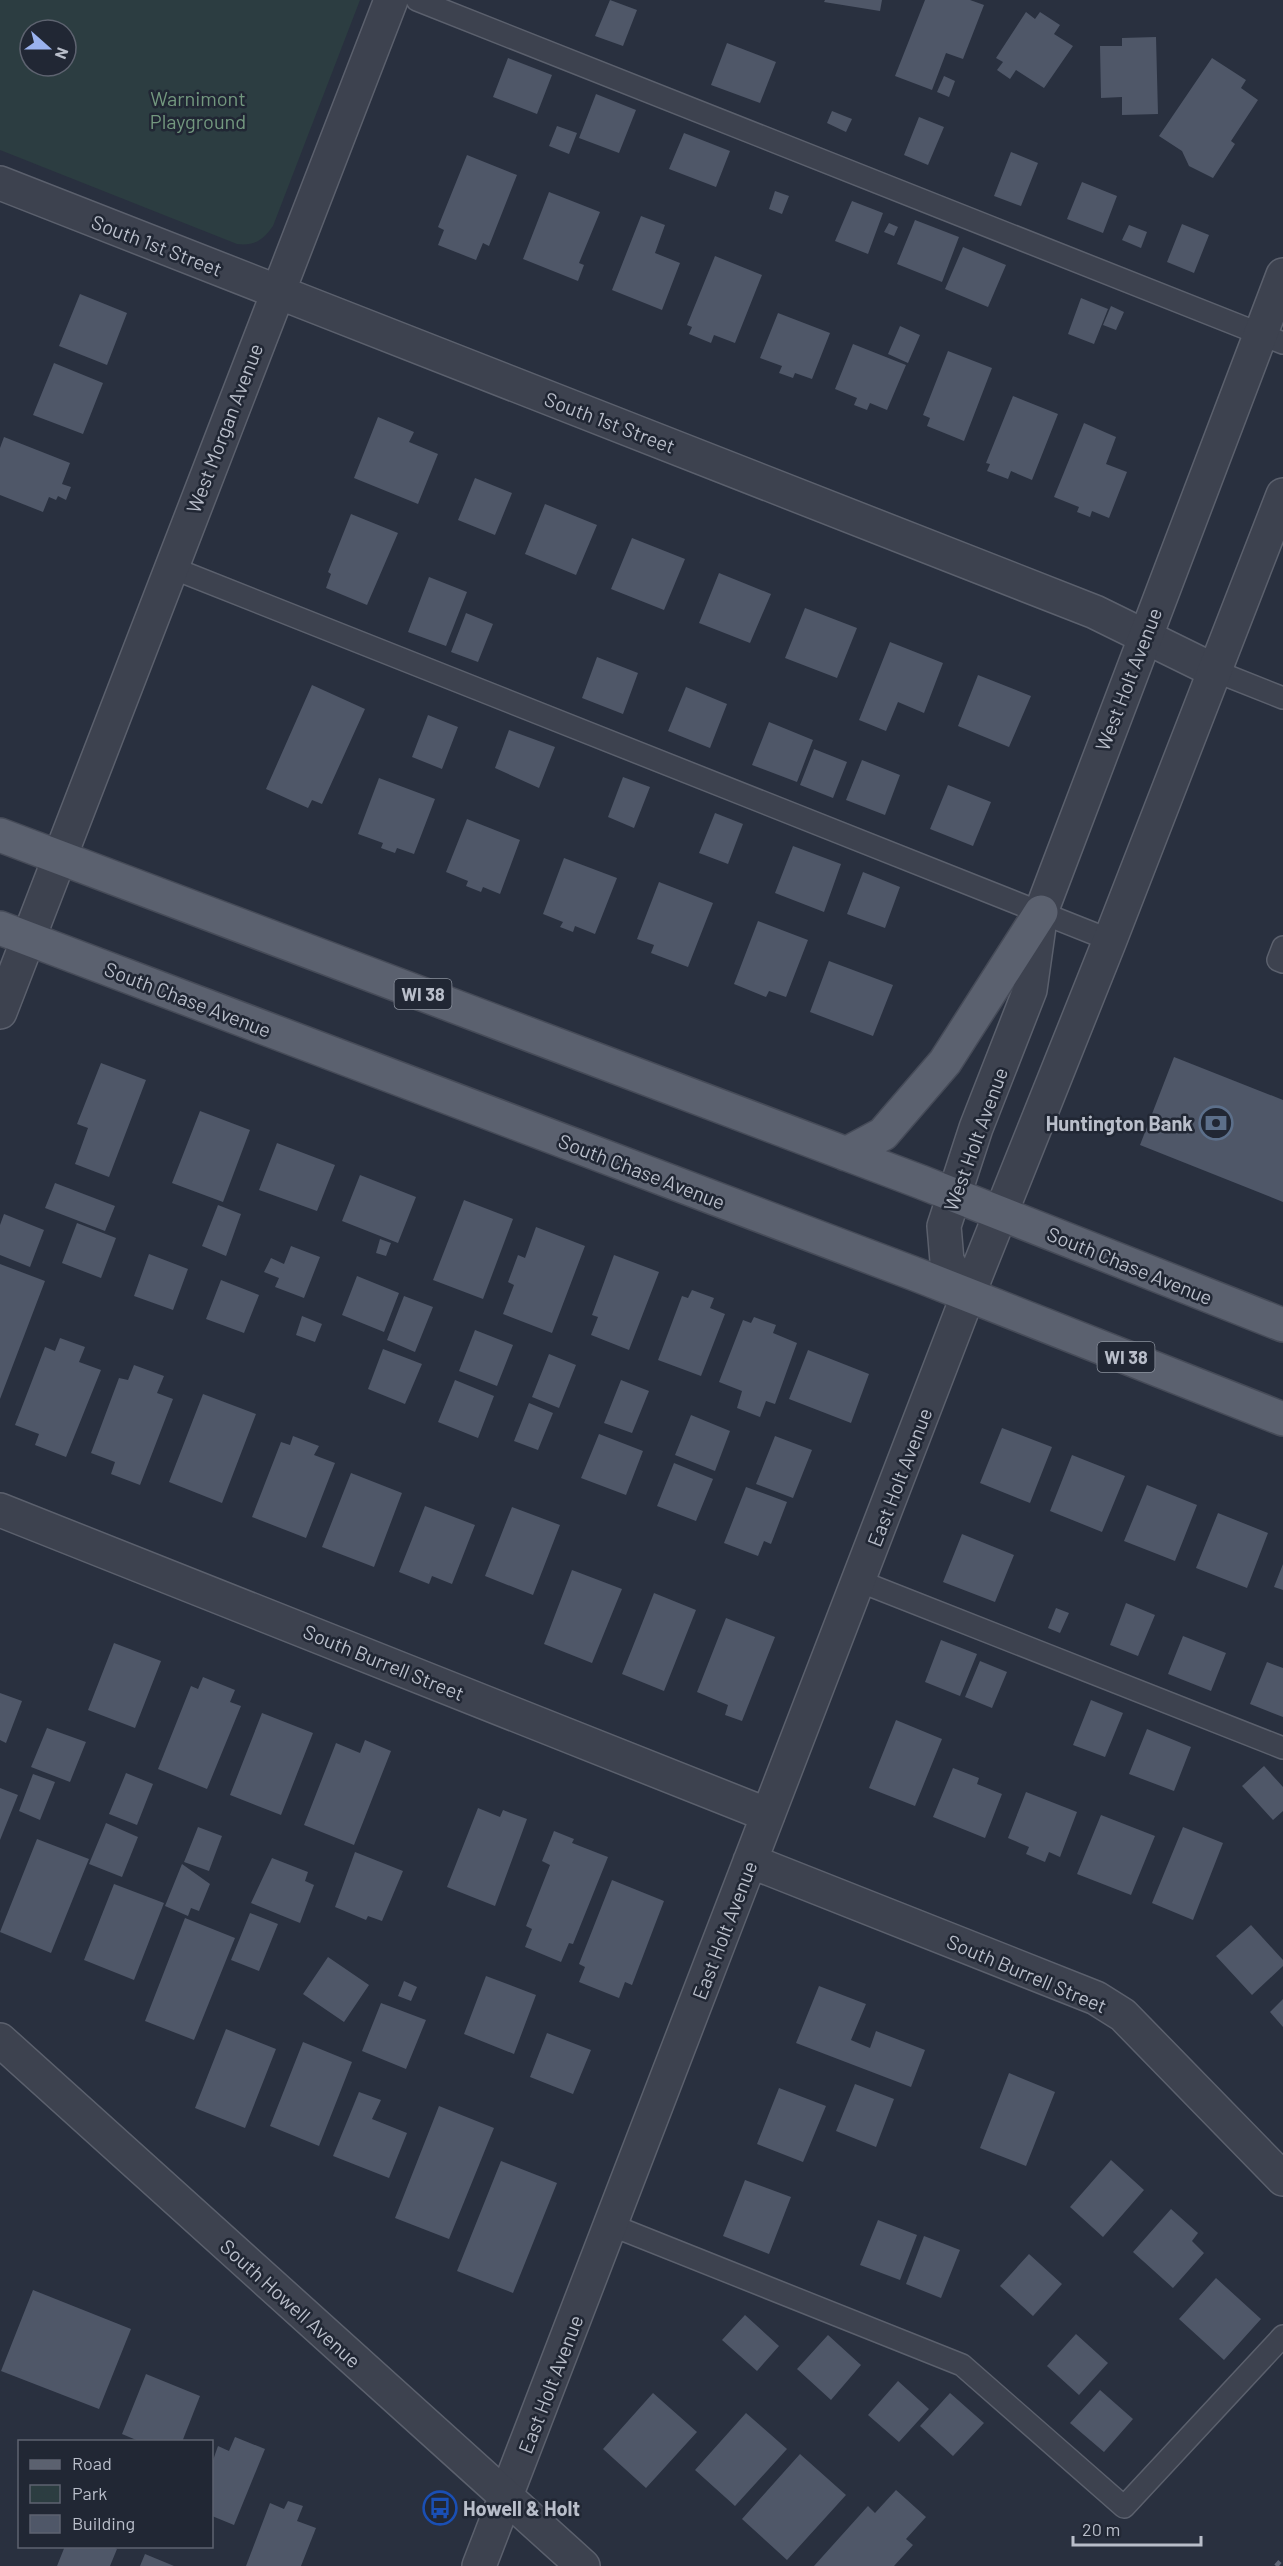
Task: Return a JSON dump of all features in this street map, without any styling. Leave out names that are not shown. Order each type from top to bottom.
[{"type":"main road","name":"South Chase Avenue","points":[[0,835],[952,1194],[1283,1325]]},
{"type":"main road","points":[[846,1154],[883,1134],[945,1062],[1041,912]]},
{"type":"main road","name":"South Chase Avenue","points":[[14,933],[969,1295],[1283,1419]]},
{"type":"street","name":"West Morgan Avenue","points":[[0,1012],[14,933],[59,856],[391,0]]},
{"type":"street","name":"South 1st Street","points":[[0,183],[1084,608],[1215,671]]},
{"type":"street","name":"West Holt Avenue","points":[[969,1295],[947,1261],[944,1226],[952,1194],[1030,990],[1041,912],[1145,636],[1272,338],[1283,275]]},
{"type":"street","points":[[969,1295],[1283,495]]},
{"type":"street","name":"East Holt Avenue","points":[[479,2566],[969,1295]]},
{"type":"street","name":"South Burrell Street","points":[[0,1510],[768,1815]]},
{"type":"street","name":"South Burrell Street","points":[[750,1861],[1096,1998],[1123,2015],[1283,2179]]},
{"type":"street","name":"South Howell Avenue","points":[[0,2040],[583,2566]]},
{"type":"lane","points":[[417,0],[1272,338]]},
{"type":"lane","points":[[170,567],[1110,940]]},
{"type":"lane","points":[[1215,671],[1283,698]]},
{"type":"lane","points":[[1283,947],[1278,960],[1283,962]]},
{"type":"lane","points":[[859,1581],[1283,1748]]},
{"type":"lane","points":[[611,2225],[962,2365],[1124,2507],[1283,2336]]},
{"type":"green space","name":"Warnimont Playground","points":[[0,0],[360,0],[273,226],[266,235],[254,243],[237,244],[0,150]]},
{"type":"building","points":[[610,0],[637,10],[623,46],[595,36]]},
{"type":"building","points":[[825,0],[882,0],[880,11],[824,2]]},
{"type":"building","points":[[925,0],[970,0],[984,5],[963,59],[946,53],[932,90],[895,76]]},
{"type":"building","points":[[1026,12],[1035,19],[1040,12],[1060,25],[1054,34],[1073,46],[1044,88],[1016,70],[1010,79],[997,70],[1003,62],[996,58]]},
{"type":"building","points":[[1156,37],[1158,114],[1122,115],[1122,97],[1101,98],[1100,46],[1122,46],[1122,38]]},
{"type":"building","points":[[727,43],[776,62],[760,103],[711,85]]},
{"type":"building","points":[[508,58],[552,75],[537,114],[493,97]]},
{"type":"building","points":[[1212,58],[1246,80],[1241,88],[1258,100],[1231,141],[1235,144],[1213,178],[1189,166],[1182,151],[1159,136]]},
{"type":"building","points":[[944,76],[955,81],[949,97],[937,92]]},
{"type":"building","points":[[596,94],[636,110],[619,153],[579,138]]},
{"type":"building","points":[[832,111],[852,119],[846,132],[827,123]]},
{"type":"building","points":[[919,117],[944,127],[928,165],[904,155]]},
{"type":"building","points":[[557,126],[577,133],[569,154],[549,146]]},
{"type":"building","points":[[684,133],[730,151],[716,187],[669,169]]},
{"type":"building","points":[[1011,152],[1038,163],[1021,206],[994,196]]},
{"type":"building","points":[[467,155],[517,175],[489,246],[483,243],[476,260],[438,245],[444,230],[438,227]]},
{"type":"building","points":[[1082,182],[1117,196],[1103,233],[1067,219]]},
{"type":"building","points":[[775,191],[789,196],[782,214],[769,209]]},
{"type":"building","points":[[549,192],[600,212],[579,263],[584,265],[578,281],[523,259]]},
{"type":"building","points":[[852,201],[883,213],[868,254],[835,241]]},
{"type":"building","points":[[641,216],[665,225],[655,253],[680,263],[662,310],[612,290]]},
{"type":"building","points":[[915,220],[959,237],[942,282],[897,264]]},
{"type":"building","points":[[889,223],[898,227],[894,236],[884,232]]},
{"type":"building","points":[[1182,224],[1209,235],[1194,273],[1167,262]]},
{"type":"building","points":[[1129,225],[1147,232],[1141,248],[1122,240]]},
{"type":"building","points":[[963,247],[1006,265],[988,307],[945,289]]},
{"type":"building","points":[[715,256],[762,275],[735,343],[714,335],[711,343],[689,334],[692,327],[687,325]]},
{"type":"building","points":[[80,294],[127,313],[107,365],[59,346]]},
{"type":"building","points":[[1081,298],[1108,309],[1094,344],[1068,334]]},
{"type":"building","points":[[1111,306],[1124,312],[1116,330],[1103,325]]},
{"type":"building","points":[[778,313],[830,333],[812,379],[795,373],[793,378],[779,373],[782,366],[760,358]]},
{"type":"building","points":[[900,326],[920,335],[908,363],[888,354]]},
{"type":"building","points":[[853,344],[906,365],[887,410],[870,403],[867,410],[854,405],[857,398],[835,389]]},
{"type":"building","points":[[948,351],[992,368],[964,441],[927,426],[930,418],[923,415]]},
{"type":"building","points":[[54,363],[103,383],[83,434],[33,415]]},
{"type":"building","points":[[1013,396],[1058,414],[1032,480],[1011,471],[1008,479],[987,471],[990,464],[986,463]]},
{"type":"building","points":[[378,417],[414,432],[409,442],[438,454],[418,504],[354,478]]},
{"type":"building","points":[[1084,423],[1116,437],[1106,464],[1127,472],[1109,518],[1092,511],[1090,517],[1077,512],[1079,507],[1054,497]]},
{"type":"building","points":[[4,437],[70,463],[62,484],[71,487],[66,500],[58,496],[56,500],[49,497],[43,512],[0,495],[0,448]]},
{"type":"building","points":[[475,478],[512,493],[495,535],[458,520]]},
{"type":"building","points":[[545,504],[597,525],[576,575],[525,554]]},
{"type":"building","points":[[351,514],[398,533],[367,605],[326,588],[331,574],[328,572]]},
{"type":"building","points":[[632,538],[685,559],[664,610],[611,589]]},
{"type":"building","points":[[719,573],[771,594],[750,643],[699,623]]},
{"type":"building","points":[[429,577],[467,592],[446,646],[408,632]]},
{"type":"building","points":[[805,608],[857,628],[837,678],[785,658]]},
{"type":"building","points":[[466,613],[493,624],[478,662],[451,652]]},
{"type":"building","points":[[890,642],[943,663],[924,713],[898,702],[886,731],[859,720]]},
{"type":"building","points":[[597,657],[638,673],[623,714],[582,698]]},
{"type":"building","points":[[978,675],[1031,696],[1009,747],[958,726]]},
{"type":"building","points":[[312,685],[365,709],[322,804],[312,800],[308,808],[266,789]]},
{"type":"building","points":[[686,687],[727,704],[710,748],[668,731]]},
{"type":"building","points":[[428,715],[458,727],[442,769],[412,757]]},
{"type":"building","points":[[769,722],[813,740],[797,782],[752,765]]},
{"type":"building","points":[[509,730],[555,747],[539,788],[495,768]]},
{"type":"building","points":[[814,749],[847,762],[833,798],[800,785]]},
{"type":"building","points":[[862,760],[900,775],[885,815],[846,800]]},
{"type":"building","points":[[623,777],[650,787],[634,828],[608,817]]},
{"type":"building","points":[[379,778],[435,799],[414,854],[397,848],[395,853],[381,848],[383,843],[358,834]]},
{"type":"building","points":[[948,785],[991,802],[973,846],[930,829]]},
{"type":"building","points":[[715,813],[743,824],[728,864],[699,853]]},
{"type":"building","points":[[467,819],[520,840],[500,894],[483,887],[481,892],[466,886],[468,881],[446,872]]},
{"type":"building","points":[[793,846],[841,864],[824,912],[775,893]]},
{"type":"building","points":[[564,858],[617,878],[595,934],[575,926],[573,932],[560,927],[563,922],[543,914]]},
{"type":"building","points":[[863,872],[900,887],[885,928],[847,914]]},
{"type":"building","points":[[659,882],[713,903],[688,967],[651,953],[654,945],[637,939]]},
{"type":"building","points":[[758,921],[808,940],[786,997],[769,991],[766,997],[734,984]]},
{"type":"building","points":[[829,961],[893,985],[873,1036],[810,1012]]},
{"type":"building","name":"Huntington Bank","points":[[1174,1057],[1283,1100],[1283,1202],[1140,1145]]},
{"type":"building","points":[[101,1063],[146,1080],[109,1177],[75,1164],[88,1128],[77,1124]]},
{"type":"building","points":[[200,1111],[250,1130],[223,1202],[172,1183]]},
{"type":"building","points":[[277,1143],[335,1165],[317,1211],[259,1190]]},
{"type":"building","points":[[360,1175],[416,1197],[398,1243],[342,1221]]},
{"type":"building","points":[[55,1183],[115,1206],[105,1231],[45,1208]]},
{"type":"building","points":[[464,1200],[513,1219],[483,1299],[433,1280]]},
{"type":"building","points":[[218,1205],[241,1214],[226,1256],[202,1246]]},
{"type":"building","points":[[4,1214],[44,1230],[30,1267],[0,1255],[0,1225]]},
{"type":"building","points":[[77,1223],[116,1238],[101,1278],[62,1263]]},
{"type":"building","points":[[536,1227],[585,1246],[552,1333],[503,1314],[514,1285],[508,1282],[518,1255],[525,1258]]},
{"type":"building","points":[[380,1239],[391,1243],[386,1256],[376,1253]]},
{"type":"building","points":[[291,1246],[320,1257],[304,1298],[275,1287],[279,1278],[264,1272],[271,1258],[284,1264]]},
{"type":"building","points":[[149,1254],[188,1269],[173,1310],[134,1296]]},
{"type":"building","points":[[614,1255],[659,1272],[629,1350],[591,1335],[598,1317],[592,1315]]},
{"type":"building","points":[[0,1264],[45,1281],[0,1399]]},
{"type":"building","points":[[357,1276],[399,1293],[384,1332],[342,1315]]},
{"type":"building","points":[[221,1280],[259,1295],[244,1333],[206,1319]]},
{"type":"building","points":[[692,1290],[714,1298],[710,1308],[725,1314],[701,1376],[658,1360],[682,1296],[688,1298]]},
{"type":"building","points":[[404,1296],[433,1307],[415,1352],[387,1340]]},
{"type":"building","points":[[302,1316],[322,1324],[315,1342],[296,1335]]},
{"type":"building","points":[[754,1317],[776,1325],[773,1333],[797,1343],[775,1404],[766,1401],[760,1417],[737,1408],[742,1391],[719,1382],[743,1320],[751,1323]]},
{"type":"building","points":[[475,1330],[513,1345],[497,1386],[459,1371]]},
{"type":"building","points":[[60,1338],[85,1347],[79,1362],[101,1370],[66,1457],[35,1445],[39,1434],[15,1425],[45,1347],[55,1351]]},
{"type":"building","points":[[383,1349],[422,1364],[405,1404],[368,1389]]},
{"type":"building","points":[[808,1350],[869,1374],[851,1423],[789,1399]]},
{"type":"building","points":[[549,1354],[576,1365],[559,1408],[532,1397]]},
{"type":"building","points":[[134,1365],[164,1376],[157,1393],[173,1399],[140,1485],[111,1474],[115,1462],[91,1453],[119,1378],[128,1380]]},
{"type":"building","points":[[455,1380],[494,1396],[478,1438],[438,1422]]},
{"type":"building","points":[[621,1380],[649,1391],[632,1433],[604,1423]]},
{"type":"building","points":[[203,1394],[256,1414],[222,1503],[169,1482]]},
{"type":"building","points":[[529,1403],[553,1413],[538,1450],[514,1441]]},
{"type":"building","points":[[691,1415],[730,1431],[715,1471],[675,1455]]},
{"type":"building","points":[[1002,1428],[1052,1447],[1030,1503],[980,1483]]},
{"type":"building","points":[[599,1434],[643,1451],[626,1495],[581,1478]]},
{"type":"building","points":[[293,1436],[319,1446],[314,1455],[335,1463],[306,1538],[252,1517],[281,1442],[290,1445]]},
{"type":"building","points":[[775,1436],[812,1450],[793,1498],[756,1484]]},
{"type":"building","points":[[1072,1455],[1125,1476],[1102,1532],[1050,1511]]},
{"type":"building","points":[[674,1463],[713,1479],[696,1521],[657,1506]]},
{"type":"building","points":[[351,1473],[402,1493],[374,1567],[322,1547]]},
{"type":"building","points":[[1147,1485],[1197,1505],[1175,1561],[1124,1541]]},
{"type":"building","points":[[746,1487],[787,1502],[771,1544],[764,1541],[758,1556],[724,1543]]},
{"type":"building","points":[[425,1506],[475,1525],[452,1584],[432,1576],[429,1584],[399,1572]]},
{"type":"building","points":[[512,1507],[560,1525],[533,1595],[485,1576]]},
{"type":"building","points":[[1218,1513],[1268,1533],[1247,1588],[1196,1568]]},
{"type":"building","points":[[962,1534],[1014,1555],[995,1602],[943,1582]]},
{"type":"building","points":[[1283,1564],[1283,1590],[1274,1587]]},
{"type":"building","points":[[572,1570],[622,1589],[592,1663],[544,1644]]},
{"type":"building","points":[[654,1593],[696,1610],[664,1691],[622,1674]]},
{"type":"building","points":[[1126,1603],[1155,1615],[1138,1656],[1110,1645]]},
{"type":"building","points":[[1056,1608],[1069,1613],[1060,1633],[1048,1628]]},
{"type":"building","points":[[726,1618],[775,1637],[742,1721],[725,1715],[728,1705],[697,1692]]},
{"type":"building","points":[[1183,1636],[1226,1653],[1211,1691],[1168,1674]]},
{"type":"building","points":[[941,1640],[977,1654],[960,1696],[925,1682]]},
{"type":"building","points":[[114,1643],[161,1661],[135,1728],[88,1710]]},
{"type":"building","points":[[980,1661],[1007,1672],[992,1708],[965,1697]]},
{"type":"building","points":[[1267,1662],[1283,1668],[1283,1717],[1250,1704]]},
{"type":"building","points":[[203,1677],[235,1690],[230,1702],[241,1706],[207,1789],[158,1769],[191,1686],[198,1689]]},
{"type":"building","points":[[0,1693],[22,1701],[6,1743],[0,1740]]},
{"type":"building","points":[[1091,1700],[1123,1713],[1105,1757],[1073,1745]]},
{"type":"building","points":[[262,1713],[313,1733],[281,1815],[230,1795]]},
{"type":"building","points":[[896,1720],[942,1739],[915,1806],[869,1788]]},
{"type":"building","points":[[47,1728],[86,1742],[70,1782],[31,1767]]},
{"type":"building","points":[[1147,1729],[1191,1747],[1174,1791],[1129,1774]]},
{"type":"building","points":[[365,1740],[391,1751],[354,1845],[304,1825],[336,1743],[360,1753]]},
{"type":"building","points":[[1264,1766],[1283,1787],[1283,1811],[1273,1820],[1242,1786]]},
{"type":"building","points":[[953,1768],[979,1778],[977,1784],[1002,1794],[985,1838],[933,1817]]},
{"type":"building","points":[[126,1773],[153,1784],[137,1825],[109,1814]]},
{"type":"building","points":[[33,1774],[55,1782],[40,1820],[19,1811]]},
{"type":"building","points":[[0,1788],[18,1795],[0,1840]]},
{"type":"building","points":[[1026,1792],[1077,1812],[1060,1857],[1049,1852],[1045,1862],[1026,1854],[1029,1847],[1008,1838]]},
{"type":"building","points":[[478,1808],[500,1817],[503,1810],[527,1819],[495,1906],[447,1887]]},
{"type":"building","points":[[1101,1815],[1155,1836],[1131,1895],[1077,1874]]},
{"type":"building","points":[[106,1823],[138,1837],[122,1877],[89,1864]]},
{"type":"building","points":[[198,1827],[222,1836],[209,1871],[184,1862]]},
{"type":"building","points":[[1183,1827],[1223,1843],[1193,1920],[1152,1903]]},
{"type":"building","points":[[554,1831],[574,1839],[572,1843],[608,1857],[573,1944],[569,1943],[561,1962],[525,1947],[532,1929],[526,1926],[550,1865],[542,1861]]},
{"type":"building","points":[[37,1839],[89,1859],[51,1953],[0,1932]]},
{"type":"building","points":[[355,1852],[403,1871],[382,1921],[368,1916],[366,1920],[335,1907]]},
{"type":"building","points":[[272,1858],[308,1872],[305,1881],[314,1885],[300,1923],[251,1903]]},
{"type":"building","points":[[182,1864],[210,1884],[199,1911],[191,1908],[188,1916],[165,1906]]},
{"type":"building","points":[[612,1880],[664,1901],[632,1985],[625,1982],[619,1998],[579,1982],[585,1967],[579,1964]]},
{"type":"building","points":[[114,1884],[164,1903],[134,1980],[84,1960]]},
{"type":"building","points":[[250,1913],[278,1924],[259,1971],[231,1960]]},
{"type":"building","points":[[185,1918],[235,1938],[194,2040],[145,2021]]},
{"type":"building","points":[[1251,1925],[1283,1960],[1283,1966],[1252,1995],[1216,1956]]},
{"type":"building","points":[[328,1957],[369,1985],[344,2022],[303,1994]]},
{"type":"building","points":[[486,1976],[536,1995],[514,2054],[464,2034]]},
{"type":"building","points":[[404,1981],[417,1987],[411,2001],[398,1996]]},
{"type":"building","points":[[819,1986],[866,2004],[851,2040],[870,2048],[876,2031],[925,2050],[911,2087],[796,2043]]},
{"type":"building","points":[[1283,1999],[1283,2027],[1270,2012]]},
{"type":"building","points":[[381,2003],[426,2020],[406,2069],[362,2051]]},
{"type":"building","points":[[226,2029],[276,2049],[245,2128],[195,2108]]},
{"type":"building","points":[[547,2033],[591,2050],[573,2094],[530,2077]]},
{"type":"building","points":[[303,2042],[352,2062],[319,2146],[270,2126]]},
{"type":"building","points":[[1009,2073],[1055,2092],[1026,2166],[980,2148]]},
{"type":"building","points":[[855,2084],[894,2099],[876,2147],[836,2131]]},
{"type":"building","points":[[779,2088],[826,2106],[803,2162],[757,2144]]},
{"type":"building","points":[[359,2092],[381,2100],[372,2119],[407,2133],[389,2178],[333,2156]]},
{"type":"building","points":[[439,2106],[494,2128],[449,2239],[395,2218]]},
{"type":"building","points":[[1111,2160],[1144,2190],[1103,2237],[1070,2207]]},
{"type":"building","points":[[501,2161],[557,2183],[513,2293],[457,2271]]},
{"type":"building","points":[[745,2180],[791,2197],[769,2254],[723,2236]]},
{"type":"building","points":[[1171,2209],[1198,2233],[1192,2241],[1204,2253],[1173,2288],[1133,2252]]},
{"type":"building","points":[[878,2220],[917,2235],[900,2280],[860,2265]]},
{"type":"building","points":[[924,2236],[960,2250],[941,2298],[906,2284]]},
{"type":"building","points":[[1029,2254],[1062,2284],[1033,2316],[1000,2286]]},
{"type":"building","points":[[1216,2278],[1261,2319],[1224,2360],[1179,2319]]},
{"type":"building","points":[[33,2290],[131,2329],[99,2409],[1,2371]]},
{"type":"building","points":[[745,2315],[779,2346],[757,2371],[722,2340]]},
{"type":"building","points":[[1076,2334],[1108,2363],[1079,2395],[1047,2366]]},
{"type":"building","points":[[828,2335],[861,2365],[831,2400],[797,2369]]},
{"type":"building","points":[[146,2374],[200,2396],[183,2440],[136,2440],[122,2434]]},
{"type":"building","points":[[898,2381],[929,2409],[899,2442],[868,2415]]},
{"type":"building","points":[[1100,2390],[1133,2419],[1104,2452],[1070,2423]]},
{"type":"building","points":[[653,2393],[697,2432],[646,2488],[603,2449]]},
{"type":"building","points":[[950,2393],[984,2423],[953,2456],[920,2426]]},
{"type":"building","points":[[746,2413],[787,2449],[735,2506],[695,2470]]},
{"type":"building","points":[[235,2437],[265,2449],[234,2525],[213,2516],[213,2460],[218,2446],[229,2451]]},
{"type":"building","points":[[800,2454],[846,2495],[787,2560],[742,2519]]},
{"type":"building","points":[[896,2490],[926,2517],[906,2539],[913,2545],[894,2566],[814,2566],[868,2506],[875,2513]]},
{"type":"building","points":[[288,2501],[303,2506],[297,2521],[316,2528],[301,2566],[246,2566],[270,2503],[284,2509]]},
{"type":"building","points":[[64,2548],[117,2549],[110,2566],[57,2566]]},
{"type":"building","points":[[145,2554],[174,2566],[140,2566]]},
{"type":"railway","points":[[1276,2566],[1283,2558]]},
{"type":"place","name":"Huntington Bank","points":[[1216,1123]]},
{"type":"place","name":"Howell & Holt","points":[[440,2508]]}]
